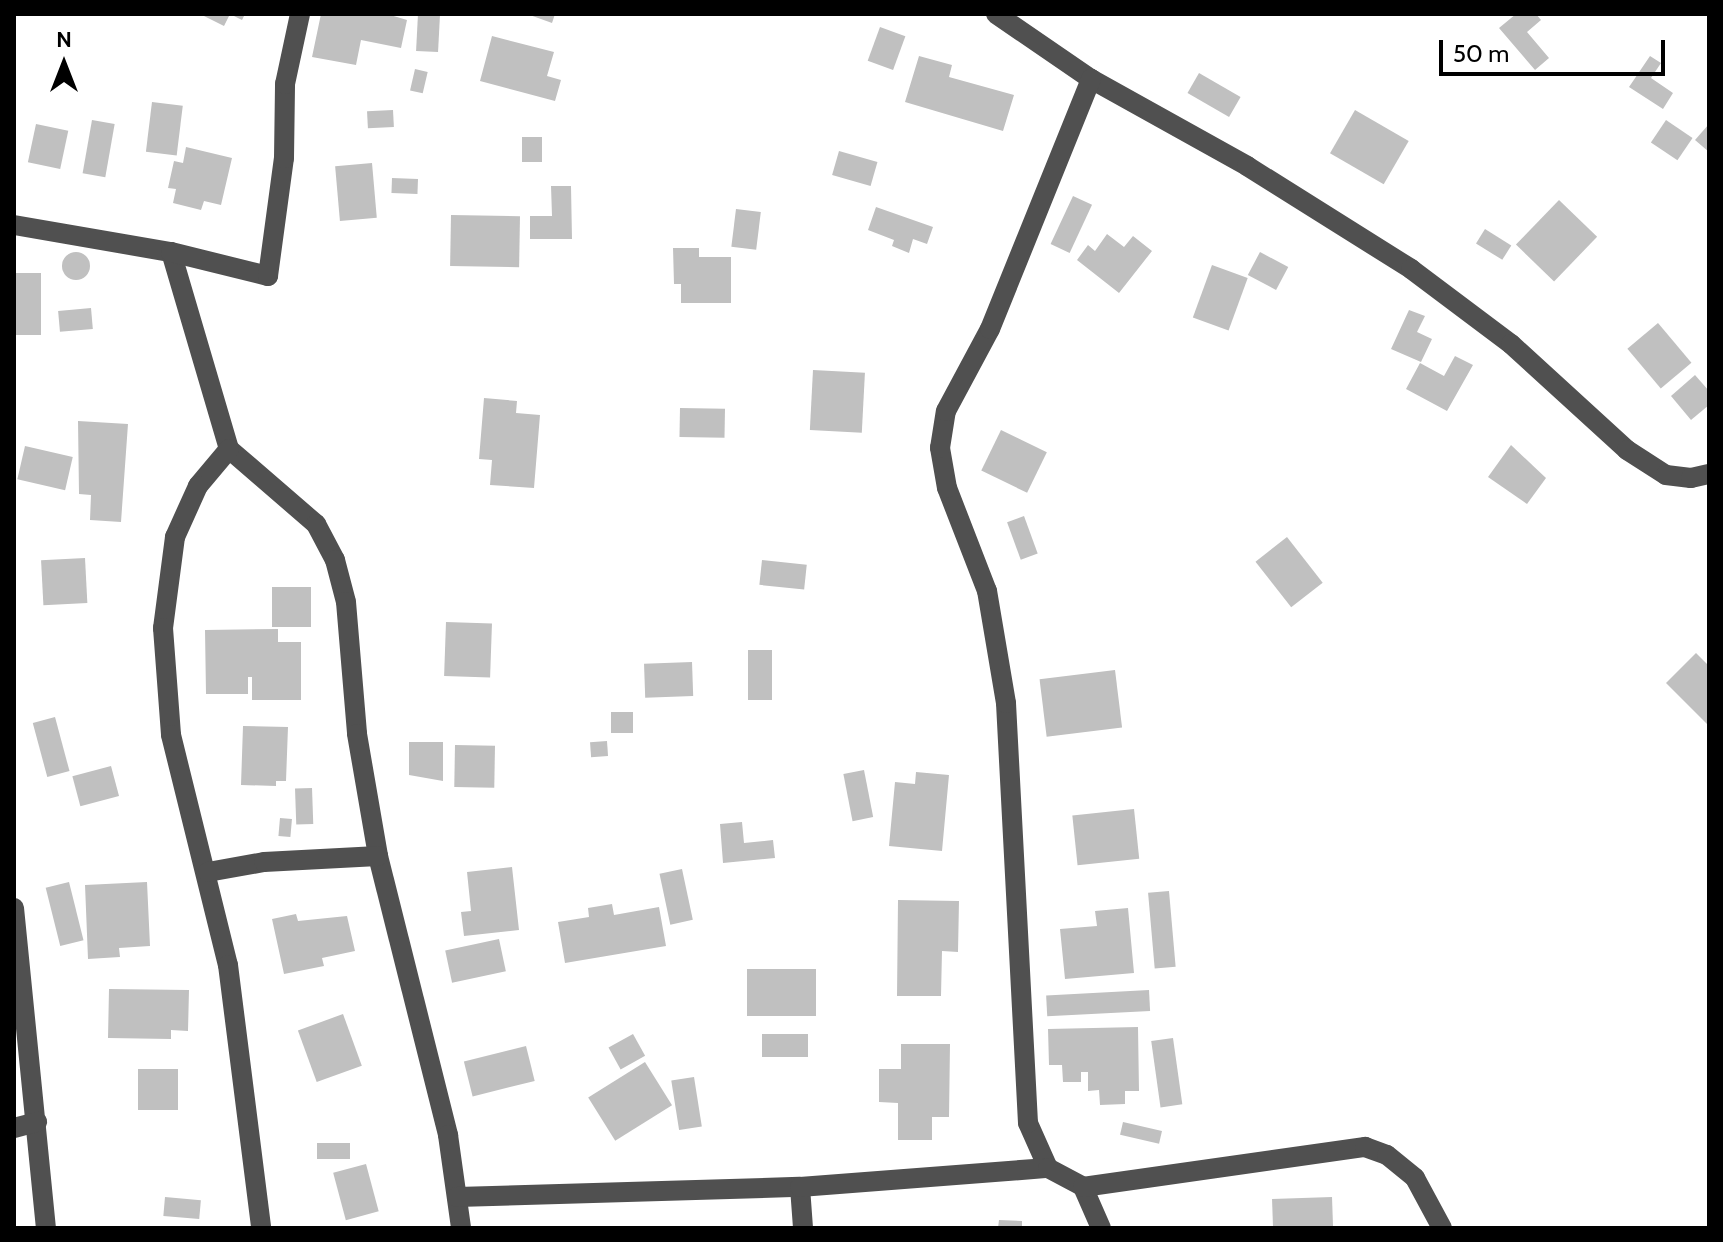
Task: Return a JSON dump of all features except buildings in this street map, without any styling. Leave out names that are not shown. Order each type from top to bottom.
[{"type":"street","points":[[14,225],[171,252],[268,276],[284,158],[285,84],[300,14]]},
{"type":"street","points":[[996,14],[1091,79],[1247,166],[1411,269],[1511,344],[1627,450],[1666,475],[1691,478],[1709,474]]},
{"type":"street","points":[[1048,1168],[1028,1123],[1006,703],[987,591],[947,488],[940,448],[946,411],[990,329],[1091,79]]},
{"type":"street","points":[[171,252],[229,449],[316,524],[335,560],[346,602],[357,734],[378,856],[420,1014],[461,1228]]},
{"type":"street","points":[[229,449],[198,486],[175,537],[163,628],[171,735],[208,872],[230,979],[261,1228]]},
{"type":"street","points":[[208,872],[264,862],[378,856]]},
{"type":"street","points":[[14,908],[46,1228]]},
{"type":"street","points":[[14,1128],[37,1122]]},
{"type":"street","points":[[457,1197],[800,1187],[1048,1168],[1083,1187],[1365,1147],[1387,1155],[1415,1178],[1442,1228]]},
{"type":"street","points":[[800,1187],[803,1228]]},
{"type":"street","points":[[1083,1187],[1101,1228]]}]
